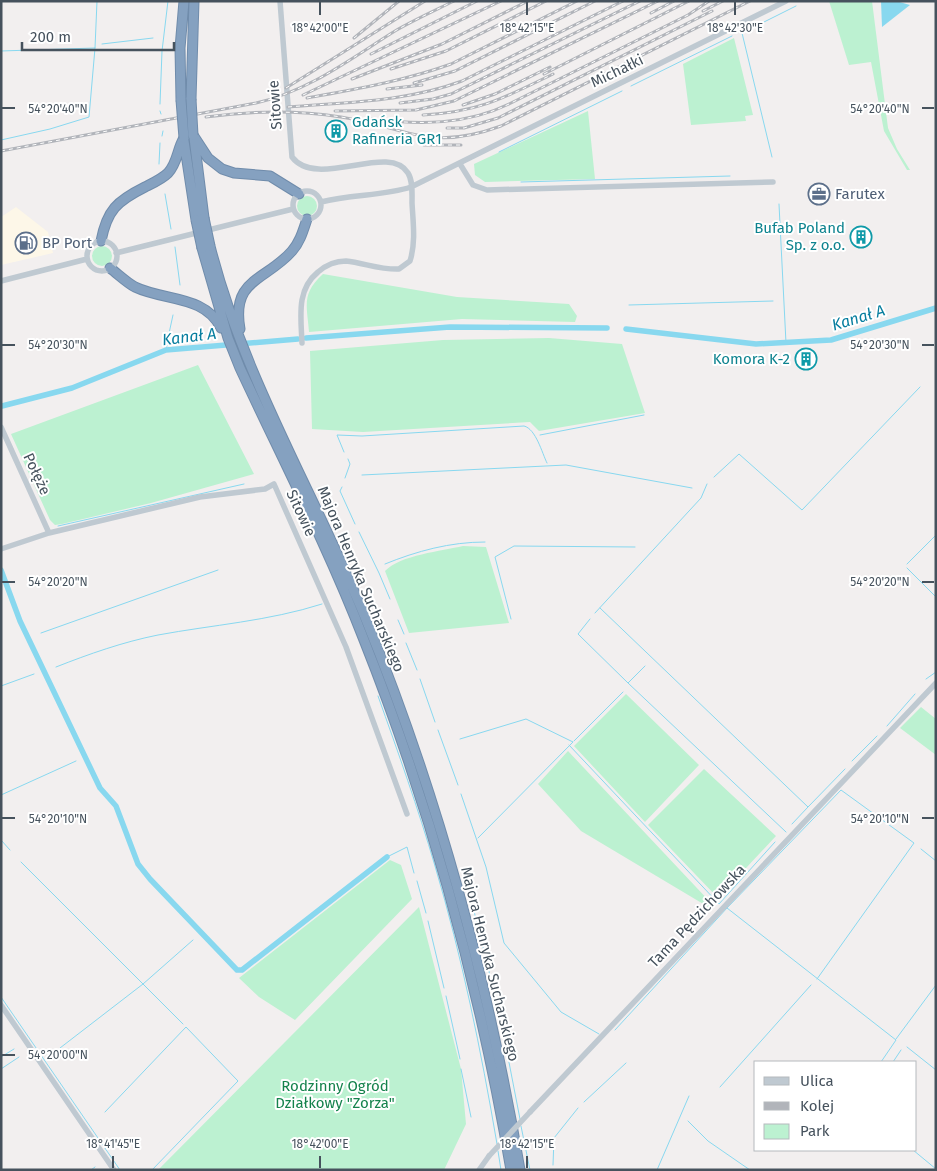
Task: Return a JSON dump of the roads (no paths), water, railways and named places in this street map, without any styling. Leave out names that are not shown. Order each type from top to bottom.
[{"type":"highway","name":"Majora Henryka Sucharskiego","points":[[184,1],[180,48],[189,137],[200,219],[228,338],[240,368],[344,592],[414,774],[439,854],[470,968],[491,1062],[511,1170]]},
{"type":"highway","name":"Majora Henryka Sucharskiego","points":[[186,99],[194,1]]},
{"type":"highway","points":[[101,241],[106,221],[112,209],[122,200],[168,173],[189,137],[208,158],[222,169],[234,173],[270,176],[299,194]]},
{"type":"highway","points":[[238,339],[240,332],[238,311],[244,290],[257,277],[292,252],[300,240],[307,219]]},
{"type":"highway","name":"Majora Henryka Sucharskiego","points":[[206,247],[250,368],[356,597],[423,771],[477,955],[500,1059],[520,1170]]},
{"type":"highway","points":[[110,268],[134,287],[197,305],[206,310],[214,317],[228,338]]},
{"type":"street","name":"Sitowie","points":[[280,1],[292,157],[297,164],[312,169],[379,163],[399,164],[408,172],[411,187],[414,240],[410,261],[399,269],[345,261],[334,262],[323,267],[312,277],[303,291],[300,305],[302,343]]},
{"type":"street","name":"Michałki","points":[[411,187],[786,1]]},
{"type":"street","points":[[460,164],[473,185],[487,190],[773,182]]},
{"type":"street","points":[[321,202],[346,196],[394,192],[411,187]]},
{"type":"street","points":[[312,192],[321,202],[321,209],[317,215],[307,219],[297,215],[293,209],[293,202],[299,194],[312,192]]},
{"type":"street","points":[[116,252],[293,209]]},
{"type":"street","points":[[101,241],[110,244],[116,252],[116,259],[110,268],[104,270],[95,269],[87,259],[89,249],[94,243],[101,241]]},
{"type":"street","points":[[1,281],[87,259]]},
{"type":"street","name":"Połęże","points":[[1,427],[49,533]]},
{"type":"street","name":"Sitowie","points":[[1,549],[49,533],[200,497],[265,489],[274,484],[346,647],[407,814]]},
{"type":"street","name":"Tama Pędzichowska","points":[[479,1170],[489,1156],[530,1112],[936,682]]},
{"type":"street","points":[[1,1005],[114,1170]]},
{"type":"water","points":[[881,1],[896,1],[910,5],[882,27]]},
{"type":"waterway","points":[[1,51],[95,48],[97,1]]},
{"type":"waterway","points":[[160,104],[162,51],[168,1]]},
{"type":"waterway","points":[[772,157],[742,33],[796,6]]},
{"type":"waterway","points":[[631,86],[732,36]]},
{"type":"waterway","points":[[102,44],[153,38]]},
{"type":"waterway","points":[[1,140],[50,129],[89,117],[95,48]]},
{"type":"waterway","points":[[499,152],[622,91]]},
{"type":"waterway","points":[[162,136],[163,131]]},
{"type":"waterway","points":[[159,164],[160,143]]},
{"type":"waterway","points":[[521,182],[730,176]]},
{"type":"waterway","points":[[165,194],[171,229]]},
{"type":"waterway","points":[[779,204],[786,343]]},
{"type":"waterway","points":[[175,247],[180,285]]},
{"type":"waterway","points":[[629,305],[773,301]]},
{"type":"waterway","name":"Kanał A","points":[[626,329],[756,344],[831,340],[936,308]]},
{"type":"waterway","points":[[168,338],[173,315]]},
{"type":"waterway","name":"Kanał A","points":[[306,338],[450,327],[607,328]]},
{"type":"waterway","name":"Kanał A","points":[[2,406],[72,388],[166,350],[298,339]]},
{"type":"waterway","name":"Kanał A","points":[[166,350],[167,345]]},
{"type":"waterway","points":[[714,477],[739,454],[802,510],[920,387]]},
{"type":"waterway","points":[[540,435],[644,415]]},
{"type":"waterway","points":[[344,452],[337,435],[362,436],[524,426],[535,436],[547,463]]},
{"type":"waterway","points":[[345,478],[350,464],[348,459]]},
{"type":"waterway","points":[[362,475],[566,465],[692,488]]},
{"type":"waterway","points":[[58,526],[244,484]]},
{"type":"waterway","points":[[595,613],[701,498],[707,484]]},
{"type":"waterway","points":[[342,487],[340,491],[355,524]]},
{"type":"waterway","points":[[359,532],[390,599]]},
{"type":"waterway","points":[[907,564],[936,535]]},
{"type":"waterway","points":[[385,564],[434,548],[472,542],[485,542]]},
{"type":"waterway","points":[[511,619],[495,557],[514,546],[635,547]]},
{"type":"waterway","points":[[907,568],[936,597]]},
{"type":"waterway","points":[[1,570],[20,621],[100,788],[116,806],[138,864],[237,970],[242,970],[387,857]]},
{"type":"waterway","points":[[41,633],[218,570]]},
{"type":"waterway","points":[[56,667],[106,649],[145,638],[282,615],[322,604]]},
{"type":"waterway","points":[[600,608],[808,807],[845,769]]},
{"type":"waterway","points":[[590,619],[578,634],[628,683],[645,666]]},
{"type":"waterway","points":[[398,620],[404,634]]},
{"type":"waterway","points":[[406,643],[417,670]]},
{"type":"waterway","points":[[926,679],[936,672]]},
{"type":"waterway","points":[[1,686],[34,674]]},
{"type":"waterway","points":[[420,679],[435,722]]},
{"type":"waterway","points":[[628,683],[786,832]]},
{"type":"waterway","points":[[574,741],[623,692]]},
{"type":"waterway","points":[[887,726],[915,694]]},
{"type":"waterway","points":[[378,696],[415,801],[445,900],[470,1004],[497,1144]]},
{"type":"waterway","points":[[460,739],[526,719],[573,742],[478,838]]},
{"type":"waterway","points":[[438,730],[458,785]]},
{"type":"waterway","points":[[852,761],[877,736]]},
{"type":"waterway","points":[[569,745],[719,904],[775,842]]},
{"type":"waterway","points":[[1,795],[76,761]]},
{"type":"waterway","points":[[727,908],[841,790],[914,843],[817,979]]},
{"type":"waterway","points":[[461,794],[486,867],[504,943],[561,1012],[599,1034]]},
{"type":"waterway","points":[[792,824],[808,807]]},
{"type":"waterway","points":[[1,840],[10,850]]},
{"type":"waterway","points":[[387,857],[407,847],[414,873]]},
{"type":"waterway","points":[[921,849],[936,861]]},
{"type":"waterway","points":[[21,862],[143,984],[60,1048]]},
{"type":"waterway","points":[[417,881],[426,913]]},
{"type":"waterway","points":[[472,903],[500,1016],[520,1119]]},
{"type":"waterway","points":[[615,1030],[727,908],[896,1040],[882,1061]]},
{"type":"waterway","points":[[428,921],[444,988]]},
{"type":"waterway","points":[[183,1024],[143,984],[193,940]]},
{"type":"waterway","points":[[720,1087],[811,985]]},
{"type":"waterway","points":[[896,1039],[936,985]]},
{"type":"waterway","points":[[446,996],[460,1059]]},
{"type":"waterway","points":[[1,997],[120,1170]]},
{"type":"waterway","points":[[105,1112],[186,1027],[238,1081],[152,1170]]},
{"type":"waterway","points":[[907,1047],[936,1070]]},
{"type":"waterway","points":[[1,1057],[14,1049]]},
{"type":"waterway","points":[[894,1061],[901,1050]]},
{"type":"waterway","points":[[1,1069],[19,1057]]},
{"type":"waterway","points":[[584,1102],[626,1063]]},
{"type":"waterway","points":[[461,1069],[471,1117]]},
{"type":"waterway","points":[[657,1170],[689,1096]]},
{"type":"waterway","points":[[553,1165],[554,1138],[578,1108]]},
{"type":"waterway","points":[[688,1121],[708,1141],[750,1170]]},
{"type":"waterway","points":[[521,1126],[530,1170]]},
{"type":"waterway","points":[[498,1151],[501,1170]]},
{"type":"waterway","points":[[914,1151],[936,1169]]},
{"type":"waterway","points":[[91,1170],[95,1167]]},
{"type":"railway","points":[[354,38],[399,1]]},
{"type":"railway","points":[[286,88],[425,1]]},
{"type":"railway","points":[[1,151],[275,98],[294,91],[328,73],[395,31],[454,1]]},
{"type":"railway","points":[[371,54],[477,1]]},
{"type":"railway","points":[[303,95],[501,1]]},
{"type":"railway","points":[[352,79],[442,44],[528,1]]},
{"type":"railway","points":[[391,69],[446,51],[546,1]]},
{"type":"railway","points":[[307,98],[398,80],[451,64],[577,1]]},
{"type":"railway","points":[[414,83],[455,71],[595,1]]},
{"type":"railway","points":[[288,107],[376,100],[441,88],[462,81],[623,1]]},
{"type":"railway","points":[[400,103],[433,99],[451,94],[640,1]]},
{"type":"railway","points":[[335,111],[416,110],[454,101],[658,1]]},
{"type":"railway","points":[[651,13],[674,1]]},
{"type":"railway","points":[[544,74],[689,1]]},
{"type":"railway","points":[[372,119],[442,122],[459,120],[493,111],[688,15],[709,1]]},
{"type":"railway","points":[[703,11],[723,1]]},
{"type":"railway","points":[[206,117],[239,113],[308,113],[341,117],[420,135],[455,137],[476,134],[501,126],[750,1]]},
{"type":"railway","points":[[447,128],[464,128],[498,118],[712,11]]},
{"type":"railway","points":[[463,105],[495,94],[550,67]]},
{"type":"railway","points":[[423,115],[460,111],[476,107],[505,97],[553,74]]},
{"type":"railway","points":[[387,89],[422,85]]},
{"type":"railway","points":[[424,145],[461,145]]},
{"type":"place","name":"Gdańsk Rafineria GR1","points":[[336,131]]},
{"type":"place","name":"Farutex","points":[[819,194]]},
{"type":"place","name":"Bufab Poland Sp. z o.o.","points":[[861,237]]},
{"type":"place","name":"BP Port","points":[[26,243]]},
{"type":"place","name":"Komora K-2","points":[[806,359]]},
{"type":"park label","name":"Rodzinny Ogród Działkowy \"Zorza\"","points":[[335,1094]]}]
